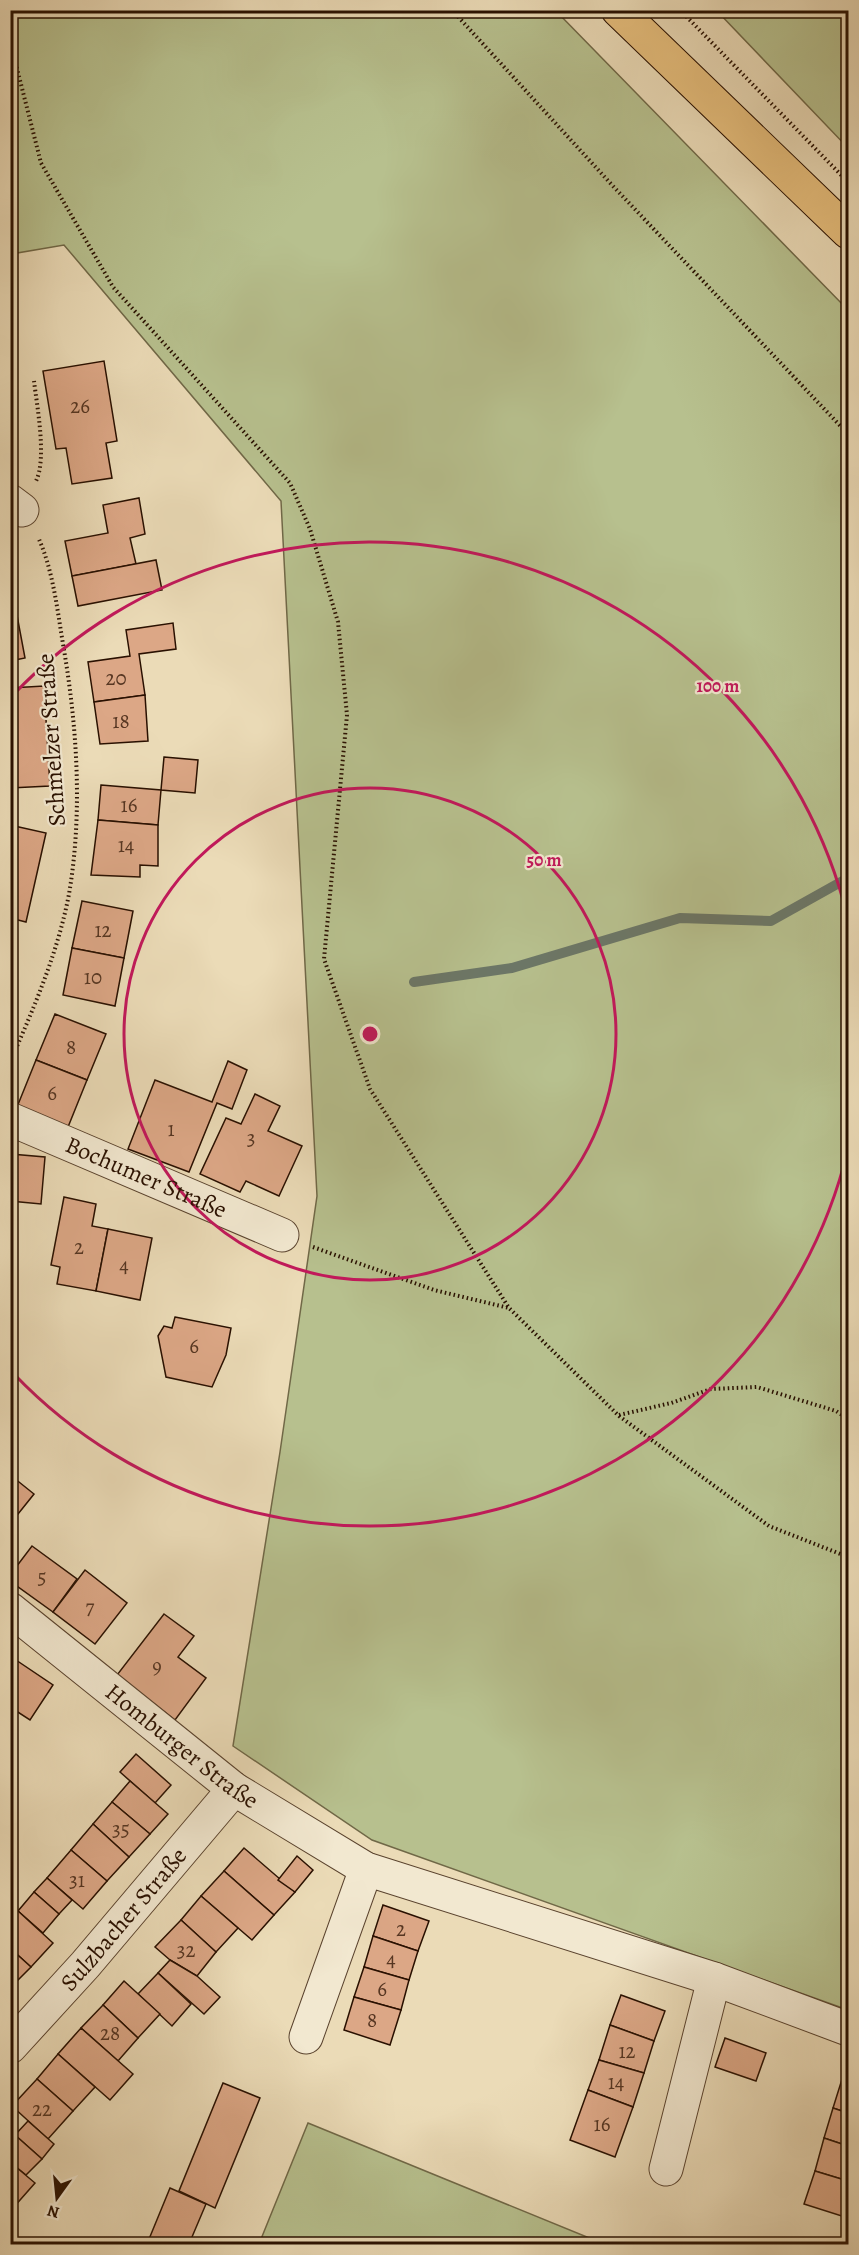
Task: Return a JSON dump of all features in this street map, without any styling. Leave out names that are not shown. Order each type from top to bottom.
[{"type":"main road","points":[[618,10],[849,232]]},
{"type":"street","name":"Bochumer Straße","points":[[10,1119],[282,1235]]},
{"type":"street","name":"Homburger Straße","points":[[10,1609],[234,1790],[366,1869],[714,1979],[849,2030]]},
{"type":"street","name":"Sulzbacher Straße","points":[[10,2047],[85,1965],[234,1790]]},
{"type":"street","points":[[306,2037],[366,1869]]},
{"type":"street","points":[[666,2169],[714,1979]]},
{"type":"path","points":[[452,10],[612,185],[849,434]]},
{"type":"path","points":[[680,10],[849,182]]},
{"type":"path","points":[[10,41],[41,163],[113,287],[290,483],[310,529],[338,622],[347,715],[324,959],[370,1089],[510,1308],[619,1416],[769,1526],[849,1557]]},
{"type":"path","name":"Schmelzer Straße","points":[[10,1062],[35,1007],[54,950],[69,895],[77,828],[71,691],[57,606],[45,552],[33,526],[16,506],[40,472],[40,437],[34,381]]},
{"type":"path","points":[[282,1235],[434,1290],[510,1308]]},
{"type":"path","points":[[619,1416],[711,1389],[757,1388],[836,1410],[849,1419]]},
{"type":"green space","points":[[11,11],[556,11],[848,310],[848,2010],[372,1840],[233,1746],[280,1452],[317,1196],[281,501],[64,245],[11,254]]},
{"type":"green space","points":[[717,11],[848,11],[848,148]]},
{"type":"green space","points":[[308,2123],[604,2244],[259,2244]]},
{"type":"building","points":[[104,361],[117,441],[106,443],[112,478],[72,484],[66,448],[56,449],[43,371]]},
{"type":"building","points":[[139,498],[145,534],[130,538],[136,564],[72,576],[65,541],[108,533],[103,505]]},
{"type":"building","points":[[156,560],[162,590],[78,606],[72,576]]},
{"type":"building","points":[[10,578],[25,658],[10,661]]},
{"type":"building","points":[[173,623],[176,649],[139,654],[145,695],[94,702],[88,662],[130,656],[126,630]]},
{"type":"building","points":[[44,686],[50,786],[10,788],[10,688]]},
{"type":"building","points":[[145,695],[148,741],[100,744],[94,702]]},
{"type":"building","points":[[164,757],[198,760],[195,793],[161,790]]},
{"type":"building","points":[[101,785],[161,790],[158,825],[98,820]]},
{"type":"building","points":[[98,820],[158,825],[158,866],[140,865],[140,877],[91,875]]},
{"type":"building","points":[[10,825],[46,833],[26,922],[10,918]]},
{"type":"building","points":[[82,901],[133,911],[124,958],[72,948]]},
{"type":"building","points":[[72,948],[124,958],[115,1006],[63,995]]},
{"type":"building","points":[[55,1014],[106,1034],[87,1080],[36,1060]]},
{"type":"building","points":[[36,1060],[87,1080],[68,1127],[17,1107]]},
{"type":"building","points":[[228,1061],[247,1070],[232,1109],[217,1103],[189,1172],[128,1149],[155,1080],[212,1102]]},
{"type":"building","points":[[255,1094],[280,1106],[268,1131],[302,1146],[279,1196],[246,1181],[240,1192],[200,1174],[226,1118],[241,1124]]},
{"type":"building","points":[[10,1146],[11,1154],[45,1157],[41,1204],[10,1201]]},
{"type":"building","points":[[64,1197],[96,1204],[92,1226],[108,1229],[96,1291],[57,1284],[60,1267],[51,1265]]},
{"type":"building","points":[[108,1229],[152,1238],[140,1300],[96,1291]]},
{"type":"building","points":[[175,1317],[231,1328],[226,1355],[212,1387],[166,1377],[158,1336],[164,1326],[172,1328]]},
{"type":"building","points":[[14,1478],[34,1494],[10,1524],[10,1482]]},
{"type":"building","points":[[32,1546],[77,1579],[53,1612],[10,1581],[10,1575]]},
{"type":"building","points":[[85,1570],[127,1603],[95,1644],[53,1612]]},
{"type":"building","points":[[164,1614],[194,1636],[178,1657],[206,1678],[175,1720],[117,1675]]},
{"type":"building","points":[[10,1656],[53,1685],[30,1720],[10,1707]]},
{"type":"building","points":[[136,1754],[171,1785],[155,1803],[120,1772]]},
{"type":"building","points":[[130,1781],[168,1814],[150,1834],[112,1802]]},
{"type":"building","points":[[112,1802],[150,1834],[129,1857],[93,1824]]},
{"type":"building","points":[[93,1824],[129,1857],[107,1881],[71,1850]]},
{"type":"building","points":[[244,1848],[295,1892],[274,1915],[224,1871]]},
{"type":"building","points":[[71,1850],[107,1881],[83,1909],[47,1878]]},
{"type":"building","points":[[297,1856],[313,1870],[295,1892],[278,1880]]},
{"type":"building","points":[[224,1871],[274,1915],[252,1940],[201,1896]]},
{"type":"building","points":[[47,1878],[72,1900],[59,1914],[34,1892]]},
{"type":"building","points":[[34,1892],[59,1914],[43,1933],[18,1911]]},
{"type":"building","points":[[201,1896],[238,1928],[216,1952],[181,1920]]},
{"type":"building","points":[[383,1905],[429,1921],[418,1951],[373,1936]]},
{"type":"building","points":[[18,1911],[53,1943],[31,1967],[10,1948],[10,1919]]},
{"type":"building","points":[[181,1920],[216,1952],[197,1976],[170,1960],[155,1947]]},
{"type":"building","points":[[373,1936],[418,1951],[409,1980],[364,1967]]},
{"type":"building","points":[[10,1948],[31,1967],[10,1988]]},
{"type":"building","points":[[170,1960],[197,1976],[220,1997],[204,2014],[158,1973]]},
{"type":"building","points":[[364,1967],[409,1980],[401,2010],[354,1997]]},
{"type":"building","points":[[158,1973],[191,2004],[172,2026],[138,1994]]},
{"type":"building","points":[[124,1981],[160,2014],[138,2038],[103,2005]]},
{"type":"building","points":[[621,1995],[665,2011],[654,2041],[610,2025]]},
{"type":"building","points":[[354,1997],[401,2010],[390,2045],[344,2030]]},
{"type":"building","points":[[103,2005],[138,2038],[118,2061],[81,2028]]},
{"type":"building","points":[[610,2025],[654,2041],[644,2073],[599,2060]]},
{"type":"building","points":[[81,2028],[133,2074],[110,2100],[58,2054]]},
{"type":"building","points":[[725,2038],[766,2053],[756,2081],[715,2067]]},
{"type":"building","points":[[58,2054],[95,2087],[73,2111],[37,2079]]},
{"type":"building","points":[[599,2060],[644,2073],[633,2107],[588,2090]]},
{"type":"building","points":[[843,2076],[848,2078],[848,2113],[833,2108]]},
{"type":"building","points":[[37,2079],[73,2111],[48,2139],[12,2106]]},
{"type":"building","points":[[223,2083],[260,2098],[215,2208],[179,2191]]},
{"type":"building","points":[[588,2090],[633,2107],[615,2157],[570,2140]]},
{"type":"building","points":[[833,2108],[848,2113],[848,2146],[824,2138]]},
{"type":"building","points":[[28,2121],[54,2144],[42,2159],[15,2135]]},
{"type":"building","points":[[15,2135],[42,2159],[26,2175],[10,2162],[10,2140]]},
{"type":"building","points":[[824,2138],[848,2146],[848,2181],[815,2171]]},
{"type":"building","points":[[10,2162],[35,2183],[13,2208],[10,2206]]},
{"type":"building","points":[[815,2171],[848,2181],[848,2218],[804,2204]]},
{"type":"building","points":[[170,2188],[206,2204],[189,2244],[147,2244]]},
{"type":"waterway","points":[[414,982],[512,968],[680,918],[771,921],[848,878]]}]
